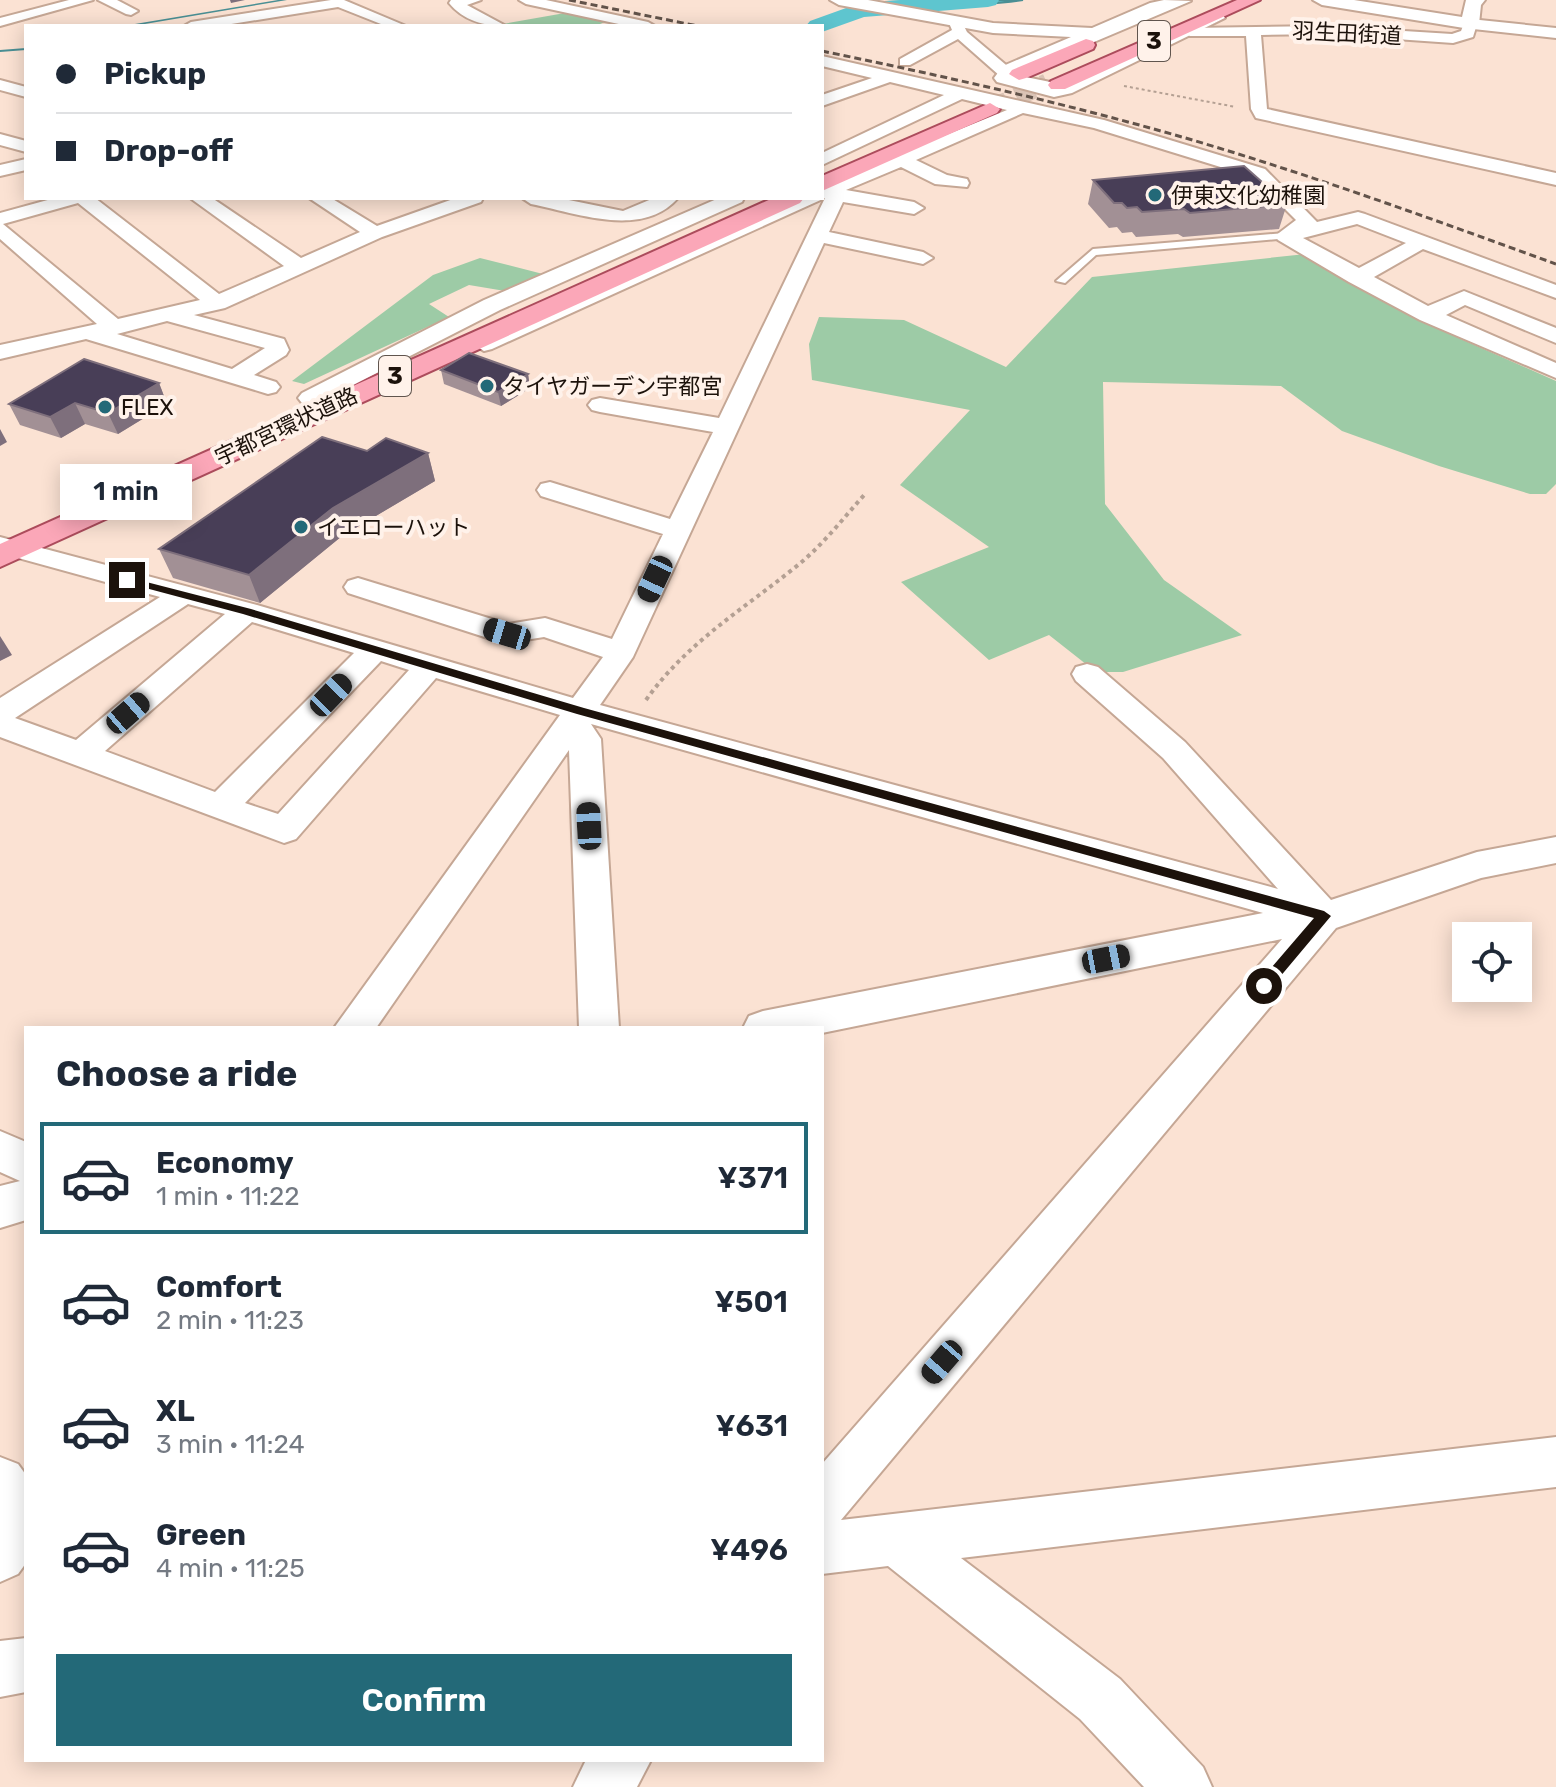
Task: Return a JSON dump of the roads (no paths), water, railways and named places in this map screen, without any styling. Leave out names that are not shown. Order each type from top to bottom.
[{"type":"main road","name":"3","points":[[1033,79],[1183,0]]},
{"type":"main road","points":[[1183,0],[1156,7],[1104,30],[1033,79],[1004,78],[1054,91],[1065,89],[1190,32],[1229,5]]},
{"type":"main road","name":"3","points":[[1033,79],[1209,0]]},
{"type":"main road","name":"3","points":[[1033,79],[1191,24],[1229,5],[1251,0]]},
{"type":"main road","points":[[1322,0],[1470,24],[1556,33]]},
{"type":"main road","points":[[1470,24],[1472,4],[1476,0]]},
{"type":"main road","points":[[848,2],[958,27],[1104,30]]},
{"type":"main road","points":[[825,188],[887,148],[986,103]]},
{"type":"main road","name":"宇都宮環状道路","points":[[4,547],[757,200]]},
{"type":"main road","name":"宇都宮環状道路","points":[[319,402],[787,200]]},
{"type":"street","points":[[0,22],[86,0]]},
{"type":"street","points":[[105,0],[131,11]]},
{"type":"street","points":[[474,0],[456,3],[466,12],[494,24]]},
{"type":"street","points":[[526,0],[638,24]]},
{"type":"street","points":[[204,24],[339,3],[394,24]]},
{"type":"street","points":[[275,13],[285,24]]},
{"type":"street","points":[[337,22],[376,16]]},
{"type":"street","points":[[1280,16],[1246,29],[1260,111],[1556,179]]},
{"type":"street","points":[[616,24],[629,22]]},
{"type":"street","name":"羽生田街道","points":[[1190,32],[1246,29],[1367,31],[1453,39],[1468,34],[1470,24]]},
{"type":"street","points":[[905,62],[958,27],[1033,79]]},
{"type":"street","points":[[824,61],[986,103],[1098,124],[1259,173],[1308,221],[1285,236]]},
{"type":"street","points":[[824,100],[889,77]]},
{"type":"street","points":[[889,77],[877,107],[887,148],[942,180],[960,183]]},
{"type":"street","points":[[0,85],[24,91]]},
{"type":"street","points":[[824,160],[887,148],[986,103]]},
{"type":"street","points":[[0,139],[24,146]]},
{"type":"street","points":[[0,171],[24,165]]},
{"type":"street","points":[[825,188],[914,208]]},
{"type":"street","points":[[0,219],[69,200]]},
{"type":"street","points":[[86,200],[217,303]]},
{"type":"street","points":[[202,200],[301,268]]},
{"type":"street","points":[[321,200],[375,233]]},
{"type":"street","points":[[527,204],[623,217],[632,216],[665,200]]},
{"type":"street","points":[[319,402],[492,305],[730,200]]},
{"type":"street","points":[[319,402],[537,323],[799,200]]},
{"type":"street","points":[[355,1026],[577,718],[620,652],[818,236],[823,200]]},
{"type":"street","points":[[0,352],[91,334],[217,303],[442,203]]},
{"type":"street","points":[[1285,236],[1358,218],[1556,292]]},
{"type":"street","points":[[0,229],[115,328]]},
{"type":"street","points":[[818,236],[923,258]]},
{"type":"street","points":[[1285,236],[1356,278],[1428,315],[1556,371]]},
{"type":"street","points":[[1356,278],[1422,242]]},
{"type":"street","points":[[1428,315],[1464,297],[1556,336]]},
{"type":"street","points":[[173,315],[276,344],[278,350],[235,377]]},
{"type":"street","points":[[91,334],[268,387]]},
{"type":"street","points":[[600,405],[727,427]]},
{"type":"street","points":[[550,490],[678,530]]},
{"type":"street","points":[[4,547],[247,611],[430,666],[577,718],[631,725],[1324,916]]},
{"type":"street","points":[[358,587],[507,634],[545,627],[620,652]]},
{"type":"street","points":[[0,713],[183,595]]},
{"type":"street","points":[[81,754],[247,611]]},
{"type":"street","points":[[220,807],[375,650]]},
{"type":"street","points":[[0,725],[284,830],[430,666]]},
{"type":"street","points":[[1087,674],[1174,750],[1324,916]]},
{"type":"street","points":[[577,718],[585,739],[599,1026]]},
{"type":"street","points":[[773,1026],[1352,910],[1477,865],[1556,850]]},
{"type":"street","points":[[824,1501],[1324,916]]},
{"type":"street","points":[[0,1150],[24,1163]]},
{"type":"street","points":[[0,1207],[24,1201]]},
{"type":"street","points":[[824,1548],[1556,1462]]},
{"type":"street","points":[[0,1482],[24,1514]]},
{"type":"street","points":[[0,1556],[24,1520]]},
{"type":"street","points":[[896,1540],[1100,1699],[1183,1787]]},
{"type":"street","points":[[0,1669],[24,1665]]},
{"type":"street","points":[[602,1787],[621,1762]]},
{"type":"lane","points":[[1061,281],[1093,252],[1285,236]]},
{"type":"water","points":[[1023,0],[869,10],[823,24],[811,24],[883,2]]},
{"type":"waterway","points":[[137,24],[285,0]]},
{"type":"waterway","points":[[823,24],[860,10],[988,0]]},
{"type":"waterway","points":[[0,51],[24,49]]},
{"type":"tunnel","points":[[990,109],[1047,83]]},
{"type":"railway","points":[[569,0],[688,24]]},
{"type":"railway","points":[[824,51],[1003,91],[1182,137],[1323,182],[1556,264]]},
{"type":"place","name":"伊東文化幼稚園","points":[[1155,195]]},
{"type":"place","name":"タイヤガーデン宇都宮","points":[[487,386]]},
{"type":"place","name":"FLEX","points":[[105,407]]},
{"type":"place","name":"イエローハット","points":[[301,527]]}]
